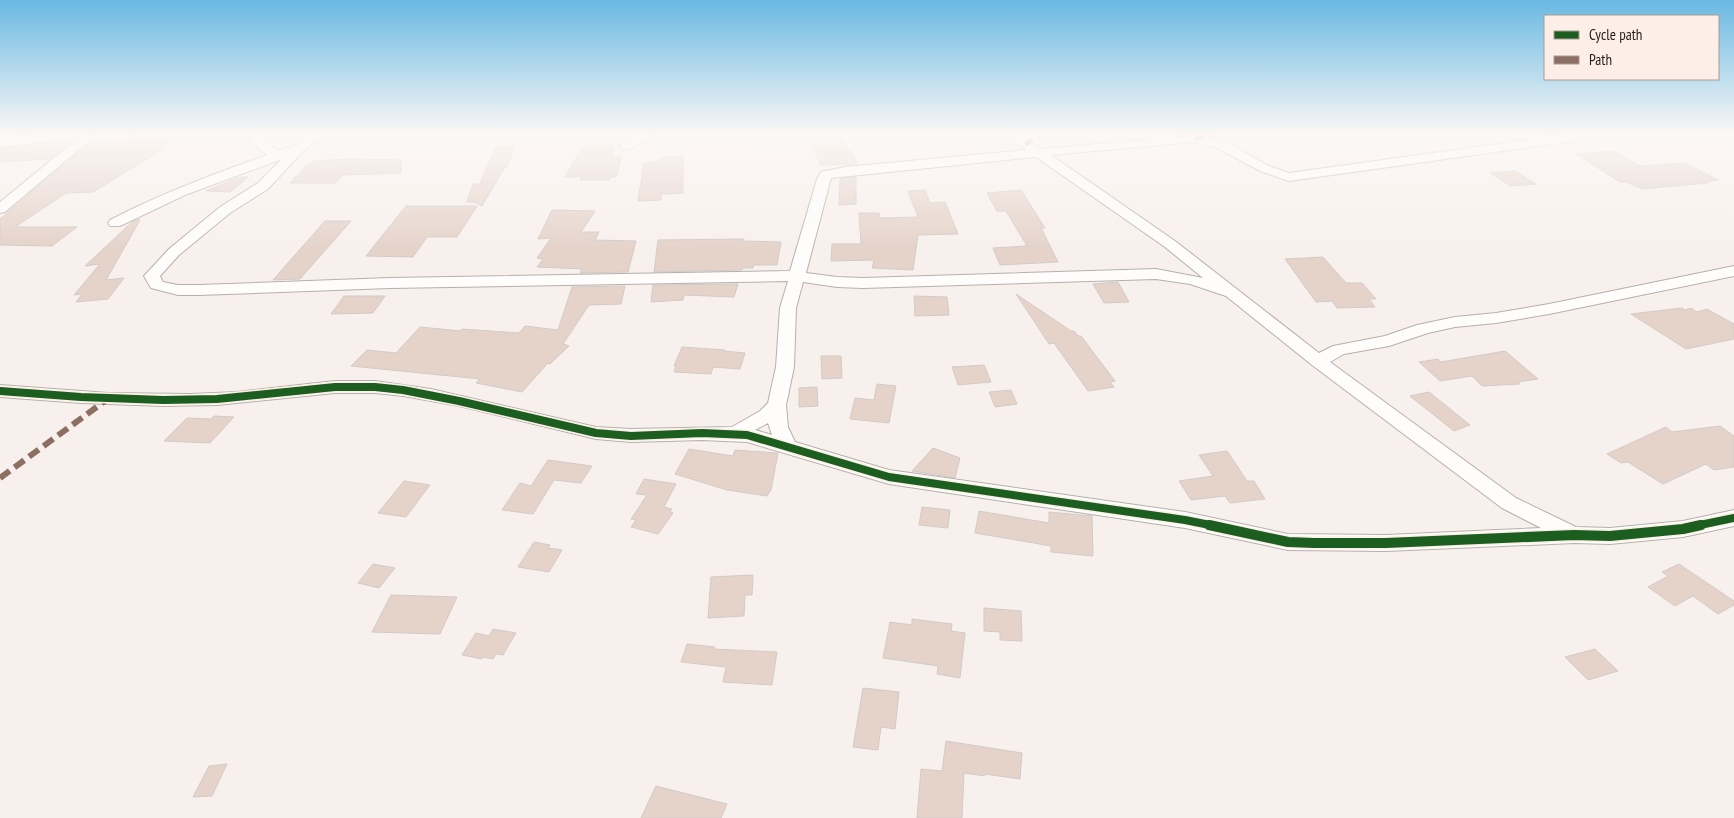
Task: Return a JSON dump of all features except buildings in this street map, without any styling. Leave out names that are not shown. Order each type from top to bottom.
[{"type":"street","points":[[0,209],[44,173]]},
{"type":"street","points":[[115,223],[169,197],[231,173]]},
{"type":"street","points":[[275,173],[263,186],[225,210],[157,268],[152,276],[157,285],[178,290],[199,290],[390,283],[797,276],[837,282],[863,283],[1043,279],[1142,274],[1176,276],[1212,285],[1232,293]]},
{"type":"street","points":[[788,447],[778,427],[777,405],[785,367],[788,308],[824,179],[826,175],[835,173]]},
{"type":"street","points":[[1061,173],[1193,262],[1318,361],[1509,503],[1574,535]]},
{"type":"street","points":[[1275,173],[1289,178],[1323,173]]},
{"type":"street","points":[[1176,276],[1193,262]]},
{"type":"street","points":[[1318,361],[1339,350],[1389,341],[1423,329],[1455,322],[1496,318],[1549,309],[1734,272]]},
{"type":"street","points":[[1294,342],[1339,350]]},
{"type":"street","points":[[0,391],[109,398],[215,399],[305,389],[376,387],[460,399],[553,424],[599,433],[633,436],[735,434],[759,437],[847,466],[889,477],[1185,520],[1288,542],[1386,543],[1574,535],[1610,536],[1674,530],[1734,518]]},
{"type":"street","points":[[735,434],[767,415],[777,405]]},
{"type":"street","points":[[1509,503],[1514,538]]},
{"type":"marked path","points":[[0,478],[109,398]]},
{"type":"cycle path","points":[[0,391],[81,397],[163,400],[237,398],[335,387],[375,387],[403,390],[596,433],[631,436],[702,433],[747,435],[889,477],[1185,520],[1288,542],[1386,543],[1574,535],[1610,536],[1683,529],[1734,518]]}]
